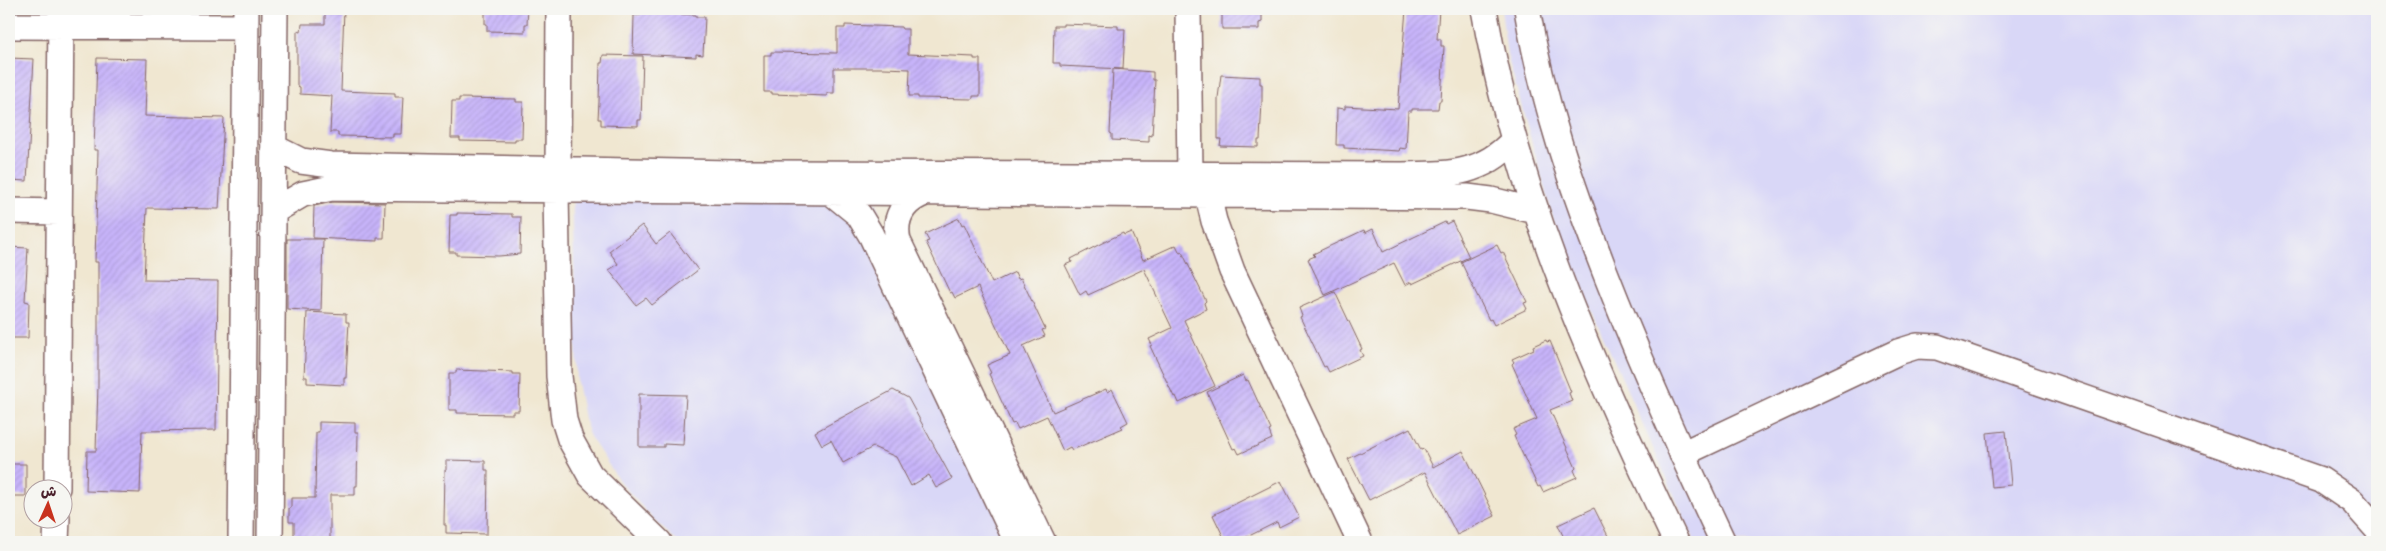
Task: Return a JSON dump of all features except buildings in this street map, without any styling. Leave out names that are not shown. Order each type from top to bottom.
[{"type":"street","points":[[270,542],[275,9]]},
{"type":"street","points":[[559,9],[557,180],[559,376],[564,420],[570,439],[590,475],[659,542]]},
{"type":"street","points":[[1188,9],[1190,174]]},
{"type":"street","points":[[1484,9],[1513,141],[1536,211],[1610,399],[1676,542]]},
{"type":"street","points":[[1527,9],[1555,129],[1576,198],[1626,324],[1682,454],[1724,542]]},
{"type":"street","points":[[57,478],[61,17]]},
{"type":"street","points":[[9,26],[61,17],[246,18],[241,542]]},
{"type":"street","points":[[275,148],[294,158],[362,177],[557,180],[832,193],[1208,196],[1401,186],[1444,174],[1470,170],[1494,158],[1513,141]]},
{"type":"street","points":[[557,180],[732,173],[1190,174],[1401,186],[1498,201],[1536,211]]},
{"type":"street","points":[[274,211],[293,198],[362,177]]},
{"type":"street","points":[[832,193],[851,207],[866,225],[904,281],[1043,542]]},
{"type":"street","points":[[925,193],[908,202],[902,209],[897,225],[904,281],[1018,542]]},
{"type":"street","points":[[1208,196],[1232,271],[1360,542]]},
{"type":"street","points":[[9,211],[59,212]]},
{"type":"street","points":[[1682,454],[1898,352],[1917,346],[1937,347],[2321,480],[2352,501],[2377,529]]},
{"type":"street","points":[[56,528],[56,542]]},
{"type":"shaded area","points":[[1501,9],[2377,9],[2377,542],[1695,542],[1558,235],[1507,55]]},
{"type":"shaded area","points":[[572,180],[877,203],[886,243],[1029,542],[678,542],[654,520],[620,482],[589,435],[584,418],[577,382]]}]
